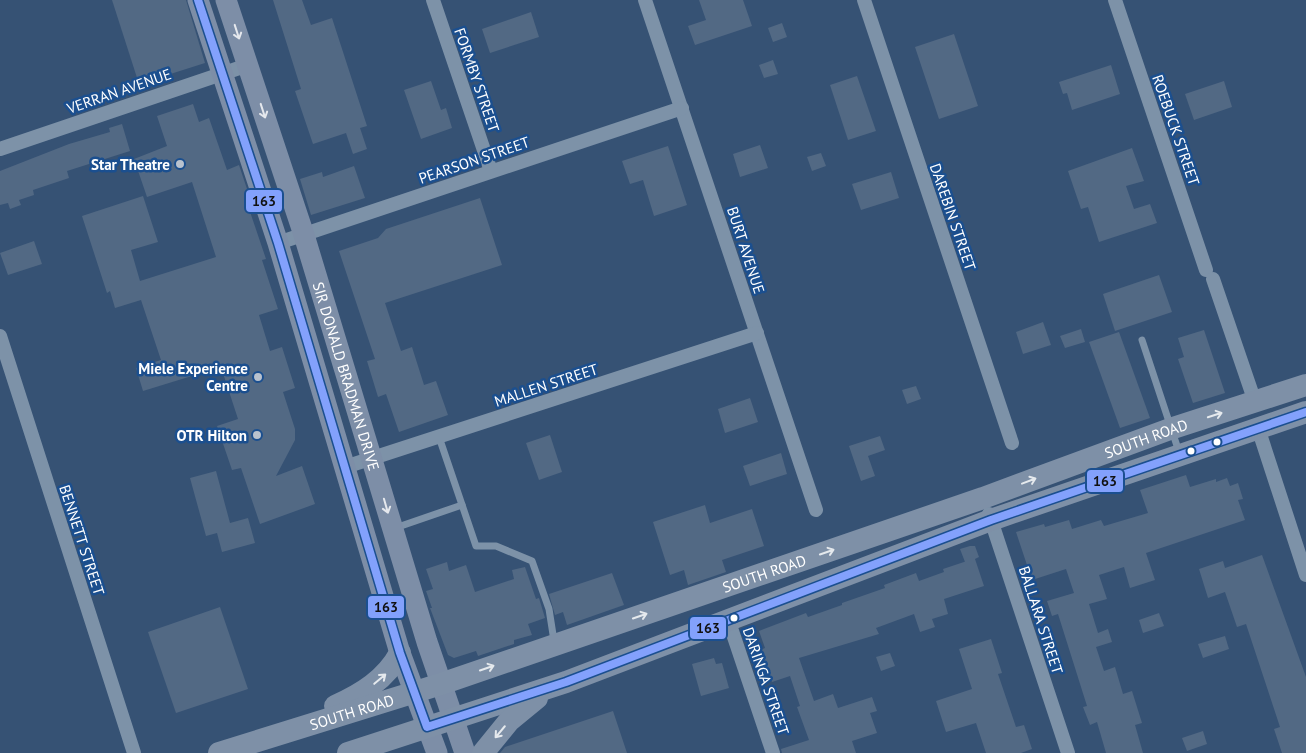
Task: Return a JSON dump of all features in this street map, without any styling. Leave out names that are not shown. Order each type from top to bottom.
[{"type":"highway","name":"SOUTH ROAD","points":[[218,753],[414,693],[983,498],[1170,429],[1306,385]]},
{"type":"highway","name":"SOUTH ROAD","points":[[348,753],[394,747],[427,727],[566,682],[991,520],[1306,412]]},
{"type":"highway","points":[[276,734],[353,698],[387,672],[400,653]]},
{"type":"highway","points":[[483,753],[509,720],[529,702],[566,682]]},
{"type":"main road","name":"SIR DONALD BRADMAN DRIVE","points":[[198,0],[278,243],[400,653],[437,753]]},
{"type":"main road","name":"SIR DONALD BRADMAN DRIVE","points":[[226,0],[304,235],[440,684],[465,753]]},
{"type":"street","name":"FORMBY STREET","points":[[433,0],[491,171]]},
{"type":"street","name":"BURT AVENUE","points":[[645,0],[816,510]]},
{"type":"street","name":"DAREBIN STREET","points":[[864,0],[1012,444]]},
{"type":"street","name":"ROEBUCK STREET","points":[[1115,0],[1209,274],[1256,402]]},
{"type":"street","name":"VERRAN AVENUE","points":[[0,149],[222,72],[248,65]]},
{"type":"street","name":"PEARSON STREET","points":[[278,243],[682,108]]},
{"type":"street","name":"MALLEN STREET","points":[[345,467],[757,333]]},
{"type":"street","name":"BENNETT STREET","points":[[0,336],[134,753]]},
{"type":"street","points":[[1258,428],[1306,575]]},
{"type":"street","name":"BALLARA STREET","points":[[983,498],[1068,753]]},
{"type":"street","name":"DARINGA STREET","points":[[728,620],[773,753]]},
{"type":"lane","points":[[1142,340],[1180,455]]},
{"type":"lane","points":[[439,437],[476,546],[496,546],[532,560],[549,609],[554,645]]},
{"type":"lane","points":[[392,529],[462,505]]},
{"type":"building","points":[[112,0],[186,0],[205,63],[139,84]]},
{"type":"building","points":[[273,0],[302,0],[311,25],[332,18],[367,126],[360,128],[367,149],[353,154],[346,133],[313,144],[295,91],[301,89]]},
{"type":"building","points":[[699,0],[743,0],[752,26],[695,45],[688,26],[706,20]]},
{"type":"building","points":[[531,12],[539,37],[490,53],[482,29]]},
{"type":"building","points":[[782,23],[787,37],[773,42],[768,28]]},
{"type":"building","points":[[954,34],[978,106],[939,119],[915,47]]},
{"type":"building","points":[[773,60],[778,74],[764,78],[759,65]]},
{"type":"building","points":[[1111,65],[1120,94],[1072,110],[1067,93],[1063,94],[1059,82]]},
{"type":"building","points":[[857,76],[876,131],[848,140],[830,85]]},
{"type":"building","points":[[431,81],[441,110],[446,108],[452,128],[421,139],[404,90]]},
{"type":"building","points":[[1224,81],[1232,107],[1194,120],[1185,94]]},
{"type":"building","points":[[193,104],[199,122],[209,118],[227,170],[239,165],[248,192],[244,194],[266,259],[262,260],[278,309],[259,315],[270,351],[282,347],[295,388],[283,392],[295,429],[295,440],[276,476],[302,466],[315,504],[260,524],[241,468],[232,470],[217,426],[238,419],[221,367],[143,391],[136,368],[161,360],[141,300],[115,308],[110,291],[107,293],[82,216],[143,196],[158,242],[131,250],[140,281],[216,257],[192,182],[147,197],[134,159],[167,146],[157,116]]},
{"type":"building","points":[[122,124],[130,151],[67,171],[69,178],[33,190],[34,195],[19,200],[21,205],[10,209],[8,203],[0,205],[0,171],[69,144],[110,132],[109,128]]},
{"type":"building","points":[[760,145],[768,168],[740,177],[733,154]]},
{"type":"building","points":[[668,146],[687,205],[654,216],[643,180],[630,184],[622,161]]},
{"type":"building","points":[[1132,148],[1144,181],[1126,186],[1134,209],[1150,204],[1157,223],[1099,242],[1088,207],[1081,209],[1068,171]]},
{"type":"building","points":[[821,153],[826,166],[812,171],[807,157]]},
{"type":"building","points":[[354,166],[365,198],[311,215],[300,179],[322,172],[323,177]]},
{"type":"building","points":[[891,172],[899,198],[861,210],[852,184]]},
{"type":"building","points":[[480,198],[502,265],[385,303],[401,351],[412,347],[424,385],[436,381],[448,415],[399,432],[386,394],[378,397],[367,361],[375,359],[339,251],[378,238],[386,229]]},
{"type":"building","points":[[34,241],[42,264],[8,275],[0,253]]},
{"type":"building","points":[[1159,275],[1172,312],[1115,331],[1103,294]]},
{"type":"building","points":[[1043,322],[1051,345],[1023,354],[1016,332]]},
{"type":"building","points":[[1081,329],[1085,342],[1065,348],[1060,336]]},
{"type":"building","points":[[1204,330],[1225,393],[1193,403],[1178,359],[1184,357],[1178,338]]},
{"type":"building","points":[[1119,332],[1150,418],[1120,428],[1089,342]]},
{"type":"building","points":[[916,386],[921,399],[907,404],[902,390]]},
{"type":"building","points":[[750,398],[758,422],[725,433],[718,409]]},
{"type":"building","points":[[550,435],[562,472],[539,480],[526,443]]},
{"type":"building","points":[[880,436],[885,450],[868,456],[875,476],[861,481],[849,446]]},
{"type":"building","points":[[781,453],[787,474],[750,486],[743,466]]},
{"type":"building","points":[[216,471],[230,523],[248,518],[255,543],[222,552],[217,533],[206,536],[190,478]]},
{"type":"building","points":[[1186,475],[1190,487],[1216,479],[1216,482],[1227,478],[1230,486],[1238,483],[1243,499],[1238,500],[1245,520],[1146,553],[1155,580],[1130,588],[1124,567],[1099,575],[1107,599],[1089,604],[1098,633],[1108,629],[1112,642],[1096,647],[1104,671],[1115,667],[1123,694],[1132,691],[1142,723],[1135,725],[1143,753],[1106,753],[1097,722],[1090,725],[1083,707],[1087,706],[1058,614],[1052,616],[1047,601],[1074,593],[1066,569],[1032,580],[1016,532],[1044,524],[1045,527],[1069,520],[1072,529],[1101,520],[1104,526],[1148,513],[1140,490]]},
{"type":"building","points":[[705,505],[710,523],[752,509],[764,546],[722,560],[726,572],[688,585],[684,570],[670,575],[653,522]]},
{"type":"building","points":[[975,546],[979,557],[975,559],[984,586],[944,599],[948,614],[932,619],[935,627],[920,632],[914,614],[876,628],[879,634],[799,658],[814,701],[833,694],[838,708],[872,697],[877,711],[870,713],[877,733],[852,741],[856,753],[782,753],[781,749],[809,740],[797,707],[800,706],[790,676],[772,682],[760,650],[765,648],[759,631],[806,613],[808,617],[842,605],[842,603],[885,588],[884,585],[916,573],[919,581],[944,572],[943,569],[965,562],[960,549]]},
{"type":"building","points":[[1262,555],[1306,677],[1306,753],[1282,753],[1274,729],[1280,727],[1246,624],[1237,627],[1225,592],[1208,598],[1199,569],[1223,561],[1225,568]]},
{"type":"building","points":[[447,562],[449,571],[466,565],[475,592],[514,579],[512,570],[525,567],[536,599],[539,598],[545,618],[528,624],[532,635],[514,640],[514,644],[478,656],[476,651],[454,658],[448,655],[430,608],[432,608],[426,591],[433,589],[426,569]]},
{"type":"building","points":[[612,573],[624,605],[567,625],[563,612],[555,615],[549,594]]},
{"type":"building","points":[[220,607],[248,689],[176,713],[148,632]]},
{"type":"building","points":[[1159,613],[1164,626],[1143,633],[1139,620]]},
{"type":"building","points":[[1225,636],[1229,649],[1203,658],[1198,644]]},
{"type":"building","points":[[991,639],[1002,673],[998,674],[1016,727],[1024,725],[1032,749],[1021,753],[986,753],[976,723],[946,732],[936,701],[972,689],[959,649]]},
{"type":"building","points":[[890,653],[895,666],[881,671],[876,657]]},
{"type":"building","points":[[714,658],[716,664],[722,663],[729,688],[701,696],[692,664]]},
{"type":"building","points":[[613,711],[627,753],[500,753],[505,747]]},
{"type":"building","points":[[1203,731],[1207,744],[1187,751],[1182,738]]},
{"type":"transit line","name":"163","points":[[198,0],[278,243],[400,653],[427,727],[566,682],[991,520],[1306,412]]},
{"type":"place","name":"Star Theatre","points":[[180,164]]},
{"type":"place","name":"Miele Experience Centre","points":[[258,377]]},
{"type":"place","name":"OTR Hilton","points":[[257,435]]}]
